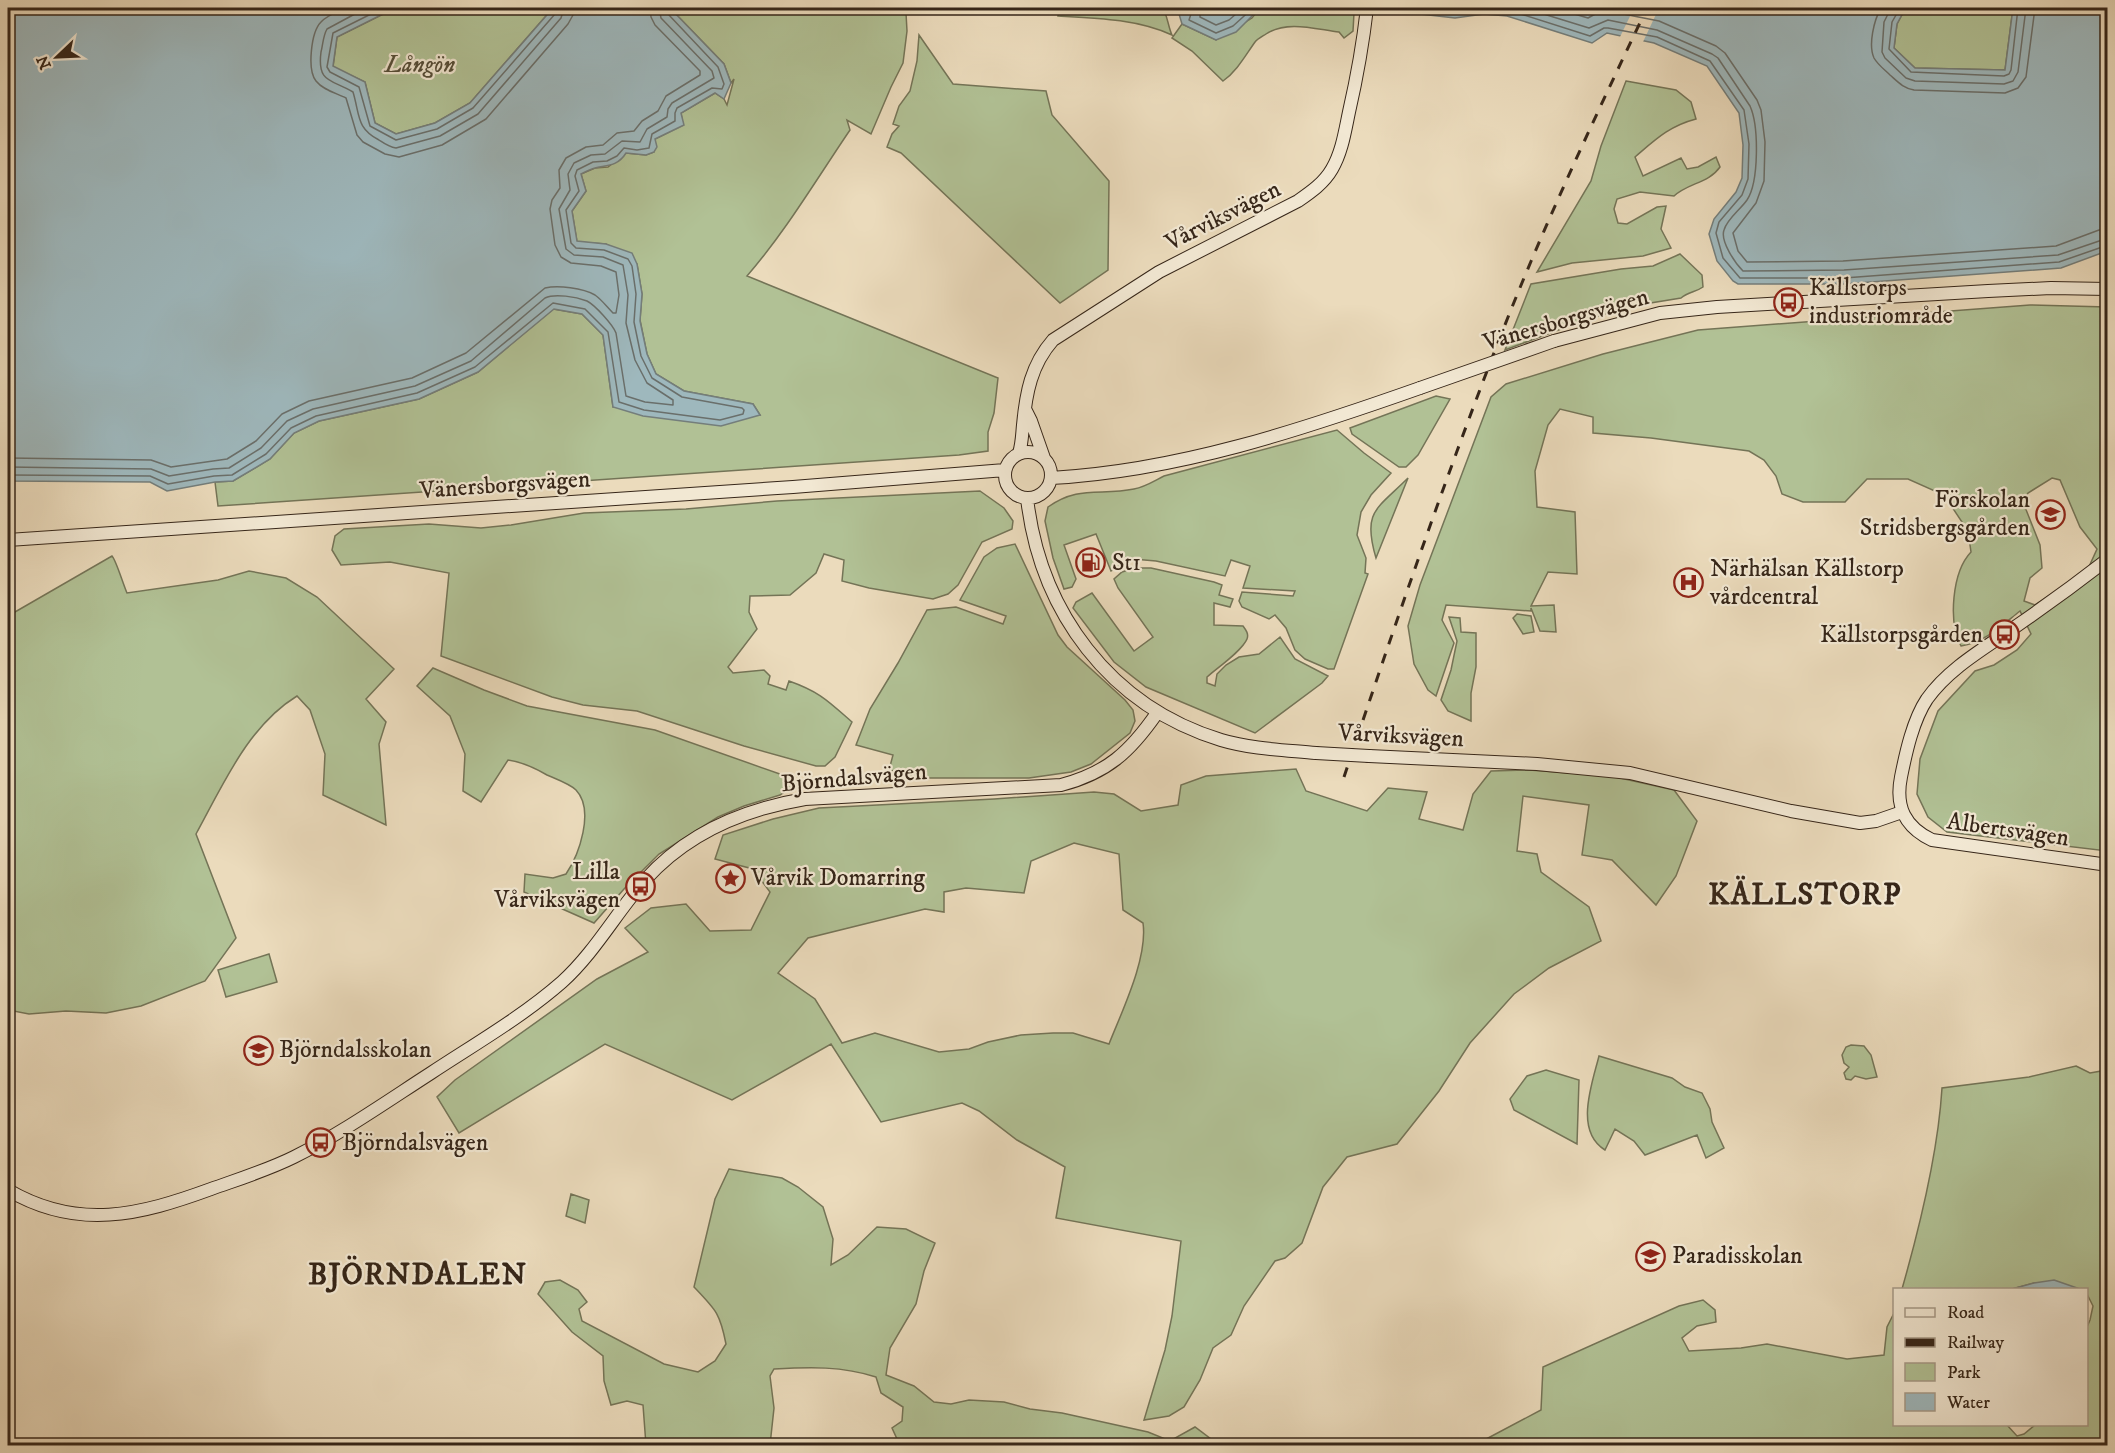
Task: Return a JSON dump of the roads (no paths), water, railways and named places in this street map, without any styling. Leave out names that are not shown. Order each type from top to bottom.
[{"type":"street","name":"Vårviksvägen","points":[[1019,453],[1022,445],[1027,391],[1042,352],[1053,340],[1159,272],[1298,201],[1314,190],[1324,179],[1337,158],[1342,142],[1360,59],[1367,8]]},
{"type":"street","name":"Vänersborgsvägen","points":[[1051,478],[1133,470],[1260,440],[1340,416],[1554,340],[1660,313],[1717,307],[1988,291],[2051,288],[2108,289]]},
{"type":"street","points":[[1026,411],[1032,421],[1044,458],[1050,467],[1051,478],[1043,493],[1035,497],[1018,496],[1011,491],[1005,479],[1005,470],[1010,460],[1019,453],[1031,452],[1044,458]]},
{"type":"street","name":"Vänersborgsvägen","points":[[8,540],[793,487],[1005,470]]},
{"type":"street","name":"Vårviksvägen","points":[[1027,498],[1032,528],[1046,575],[1067,621],[1082,644],[1113,678],[1157,713],[1221,740],[1316,753],[1537,764],[1630,773],[1791,811],[1860,823],[1876,821],[1902,812]]},
{"type":"street","points":[[1902,812],[1899,787],[1902,770],[1920,713],[1934,691],[1948,675],[1965,662],[2066,592],[2108,559]]},
{"type":"street","name":"Björndalsvägen","points":[[8,1190],[33,1202],[63,1211],[80,1214],[120,1214],[169,1204],[256,1173],[321,1143],[505,1024],[549,992],[590,954],[647,879],[683,845],[721,824],[749,811],[805,799],[1061,785],[1087,777],[1107,766],[1143,734],[1157,713]]},
{"type":"street","name":"Albertsvägen","points":[[1902,812],[1911,826],[1921,834],[1940,842],[2108,865]]},
{"type":"water","points":[[8,8],[388,8],[389,11],[337,37],[333,66],[365,82],[375,123],[396,134],[435,123],[470,103],[553,8],[670,8],[724,64],[731,83],[724,99],[715,93],[681,113],[684,125],[655,139],[657,147],[654,152],[646,155],[626,153],[616,163],[593,168],[581,174],[586,191],[572,211],[577,241],[606,244],[632,253],[637,264],[642,294],[640,321],[647,354],[656,374],[684,391],[753,404],[760,415],[721,426],[643,416],[613,407],[603,335],[582,314],[554,309],[478,372],[419,399],[319,421],[294,433],[270,459],[233,481],[167,491],[150,482],[8,481]]},
{"type":"water","points":[[1188,8],[1260,8],[1236,32],[1216,40],[1182,24],[1179,14]]},
{"type":"water","points":[[1352,8],[1926,8],[1921,13],[1904,11],[1897,24],[1894,48],[1915,68],[2005,70],[2013,8],[2107,8],[2107,251],[2061,268],[1844,284],[1738,284],[1717,261],[1709,234],[1714,219],[1736,192],[1742,178],[1743,145],[1739,113],[1707,66],[1654,43],[1607,33],[1592,43],[1507,16],[1484,14],[1455,18],[1411,13],[1375,14]]},
{"type":"water","points":[[2054,1280],[2077,1288],[2016,1288]]},
{"type":"railway","points":[[1344,777],[1419,557],[1499,340],[1551,214],[1647,8]]},
{"type":"place","name":"Källstorps industriområde","points":[[1788,302]]},
{"type":"place","name":"Förskolan Stridsbergsgården","points":[[2051,514]]},
{"type":"place","name":"St1","points":[[1091,563]]},
{"type":"place","name":"Närhälsan Källstorp vårdcentral","points":[[1689,583]]},
{"type":"place","name":"Källstorpsgården","points":[[2004,635]]},
{"type":"place","name":"Vårvik Domarring","points":[[730,878]]},
{"type":"place","name":"Lilla Vårviksvägen","points":[[641,886]]},
{"type":"place","name":"Björndalsskolan","points":[[258,1050]]},
{"type":"place","name":"Björndalsvägen","points":[[321,1143]]},
{"type":"place","name":"Paradisskolan","points":[[1651,1256]]},
{"type":"district","name":"KÄLLSTORP","points":[[1805,895]]},
{"type":"district","name":"BJÖRNDALEN","points":[[418,1275]]},
{"type":"park label","name":"Långön","points":[[420,65]]}]
